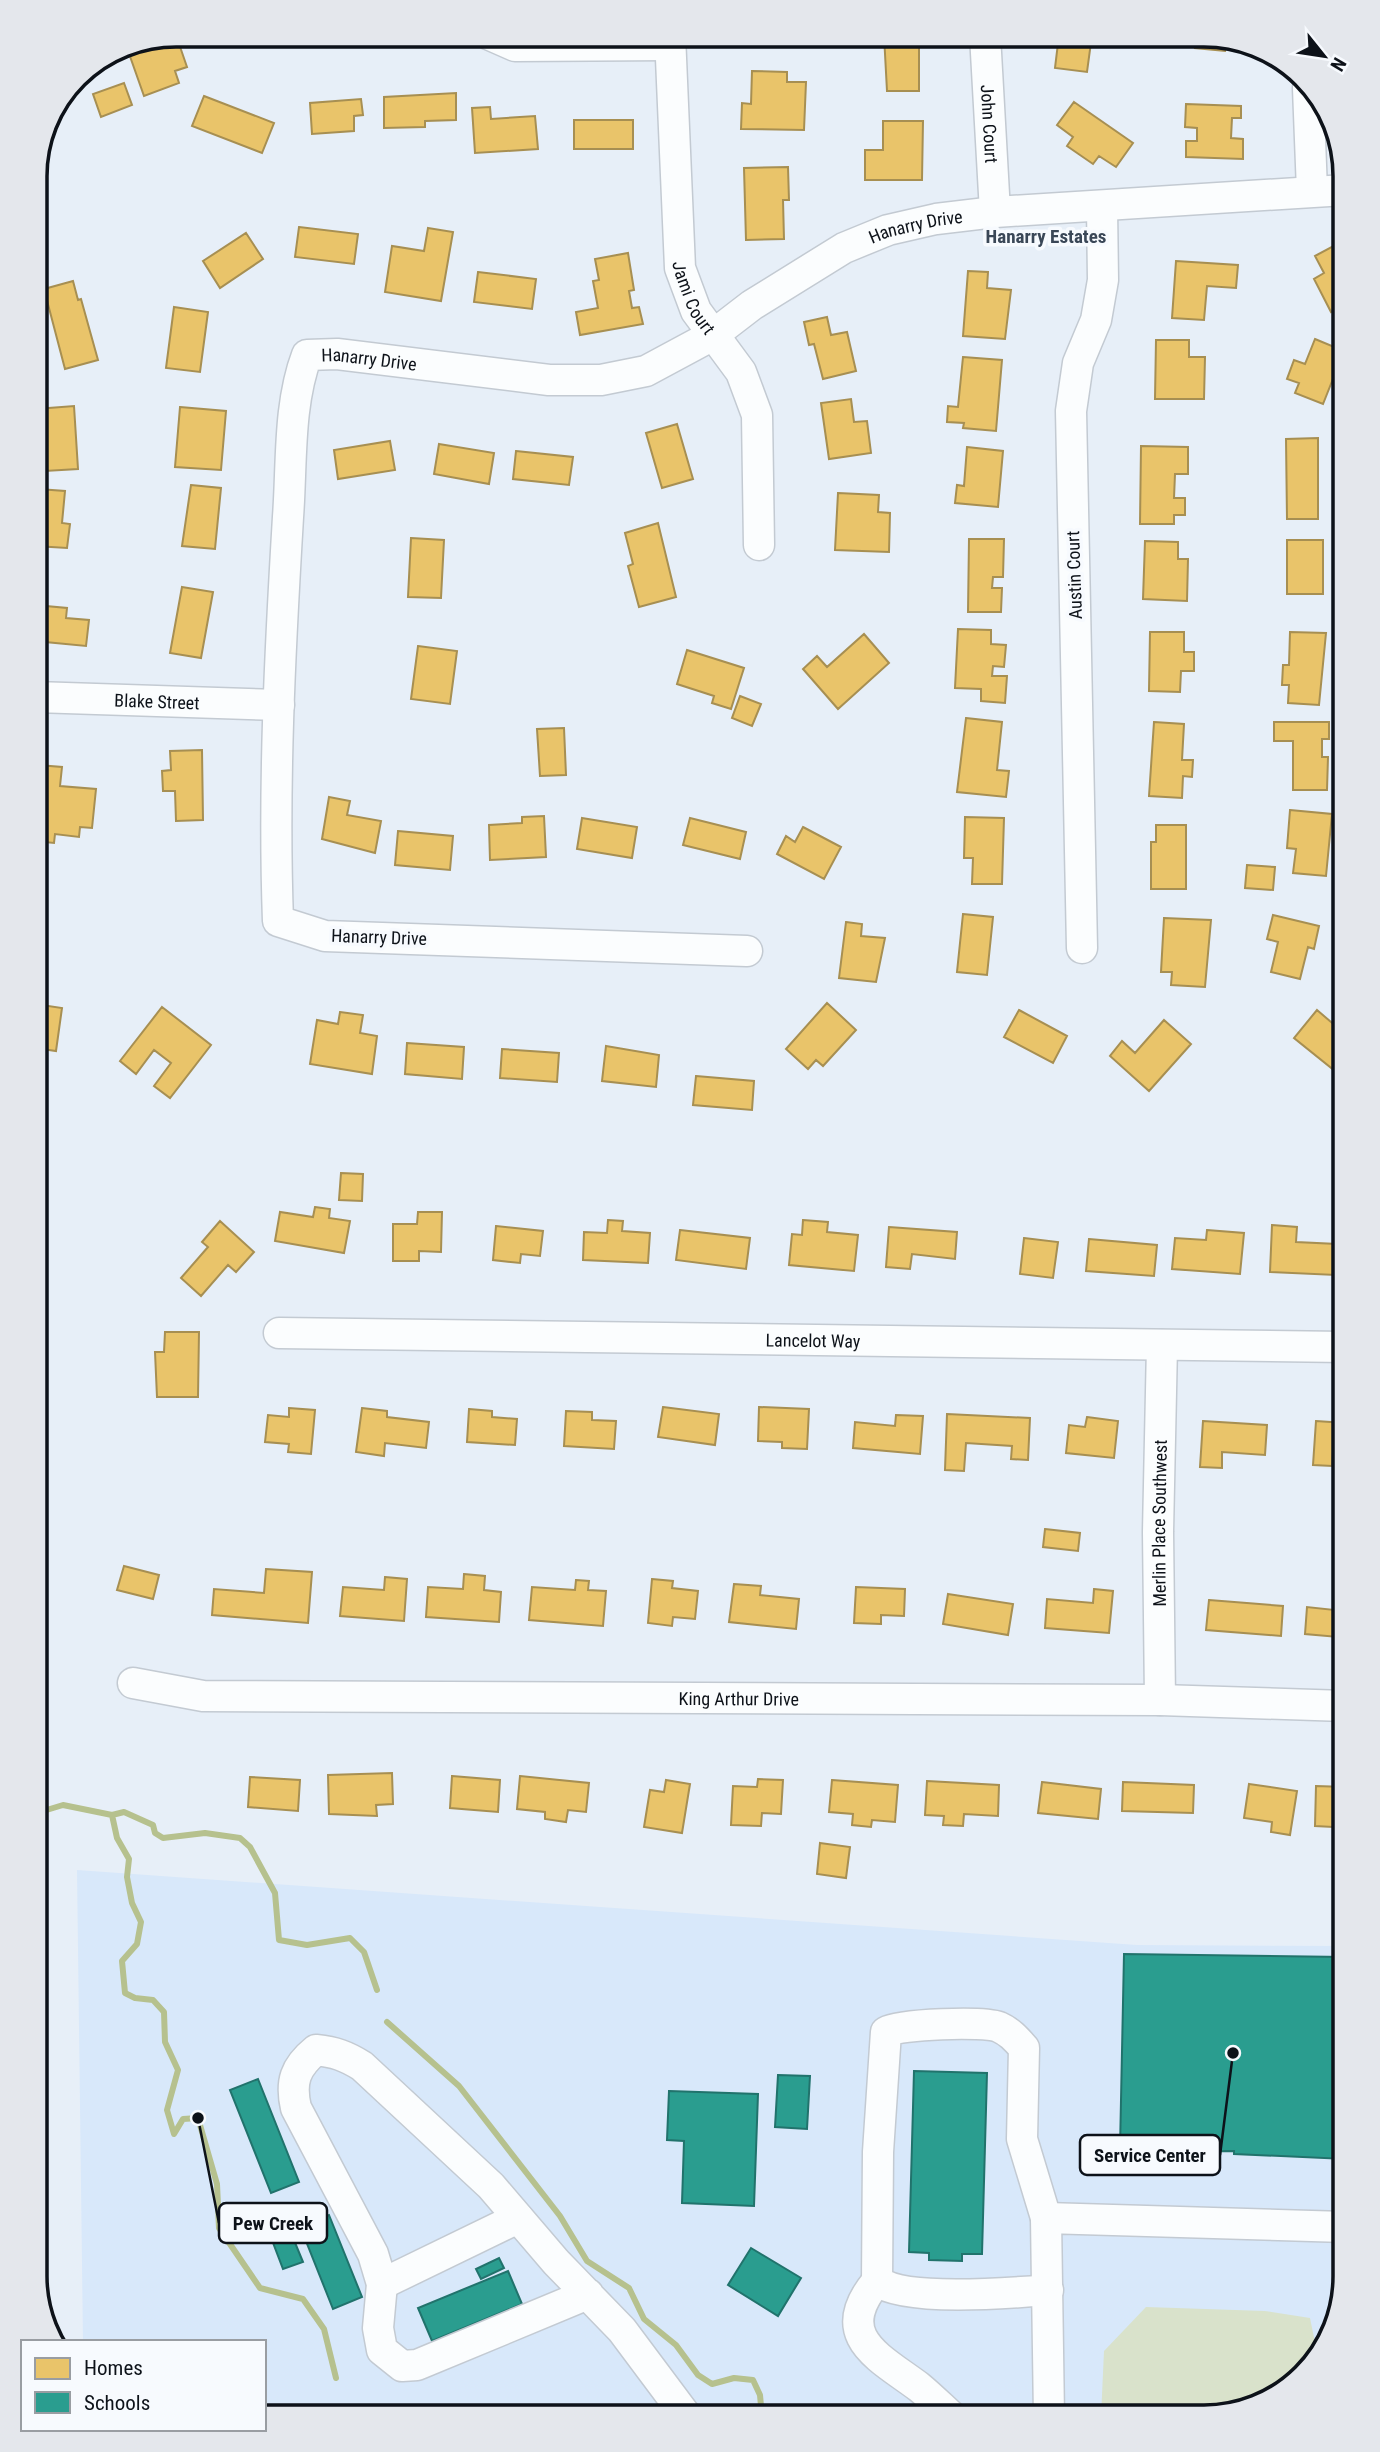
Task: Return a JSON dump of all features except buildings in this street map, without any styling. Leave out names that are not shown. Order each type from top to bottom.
[{"type":"street","name":"Jami Court","points":[[670,48],[680,268],[696,311],[741,372],[757,415],[759,545]]},
{"type":"street","name":"John Court","points":[[986,48],[995,212]]},
{"type":"street","points":[[1308,101],[1312,191]]},
{"type":"street","name":"Hanarry Drive","points":[[747,951],[325,936],[278,920],[276,856],[279,705],[296,384],[307,355],[337,354],[549,380],[601,380],[646,371],[713,335],[752,305],[844,248],[888,230],[936,219],[995,212],[1333,190]]},
{"type":"street","name":"Austin Court","points":[[1082,948],[1071,411],[1078,363],[1096,320],[1103,280],[1102,207]]},
{"type":"street","name":"Blake Street","points":[[48,697],[279,705]]},
{"type":"street","name":"Lancelot Way","points":[[279,1333],[1333,1347]]},
{"type":"street","name":"Merlin Place Southwest","points":[[1160,1700],[1158,1532],[1162,1345]]},
{"type":"street","name":"King Arthur Drive","points":[[133,1683],[202,1696],[1160,1700],[1333,1706]]},
{"type":"street","points":[[939,2405],[919,2387],[872,2355],[859,2330],[862,2299],[877,2281],[883,2049],[886,2032],[895,2026],[996,2026],[1013,2035],[1024,2048],[1022,2139],[1046,2218],[1049,2405]]},
{"type":"street","points":[[588,2294],[417,2365],[402,2366],[382,2350],[379,2328],[382,2284],[373,2254],[296,2108],[292,2081],[305,2059],[316,2050],[344,2054],[362,2066],[491,2186],[622,2330],[678,2404]]},
{"type":"street","points":[[382,2284],[518,2218]]},
{"type":"street","points":[[1046,2218],[1333,2227]]},
{"type":"street","points":[[877,2281],[888,2289],[906,2292],[1004,2294],[1048,2290]]},
{"type":"shaded area","points":[[77,1870],[1137,1945],[1333,1946],[1332,2293],[1323,2325],[1306,2354],[1276,2383],[1253,2395],[1221,2404],[1204,2405],[266,2404],[266,2340],[83,2340]]},
{"type":"green space","points":[[1146,2307],[1265,2311],[1310,2318],[1315,2342],[1295,2367],[1276,2383],[1237,2400],[1204,2405],[1102,2405],[1104,2351]]},
{"type":"waterway","points":[[47,1810],[63,1805],[112,1815],[124,1812],[153,1825],[155,1833],[163,1838],[205,1833],[240,1838],[250,1847],[275,1893],[279,1940],[307,1945],[350,1938],[364,1952],[377,1990]]},
{"type":"waterway","points":[[112,1815],[117,1838],[129,1859],[127,1877],[132,1903],[141,1922],[137,1944],[122,1961],[125,1993],[135,1998],[153,2000],[164,2012],[165,2042],[178,2070],[167,2110],[174,2134],[183,2119],[198,2118],[217,2184],[219,2228],[260,2288],[303,2299],[324,2329],[336,2378]]},
{"type":"waterway","points":[[387,2022],[459,2086],[560,2216],[587,2261],[629,2288],[644,2319],[676,2345],[698,2375],[712,2384],[734,2378],[753,2380],[761,2405]]},
{"type":"place","name":"Service Center","points":[[1233,2053]]},
{"type":"place","name":"Pew Creek","points":[[198,2118]]},
{"type":"district","name":"Hanarry Estates","points":[[1046,236]]}]
